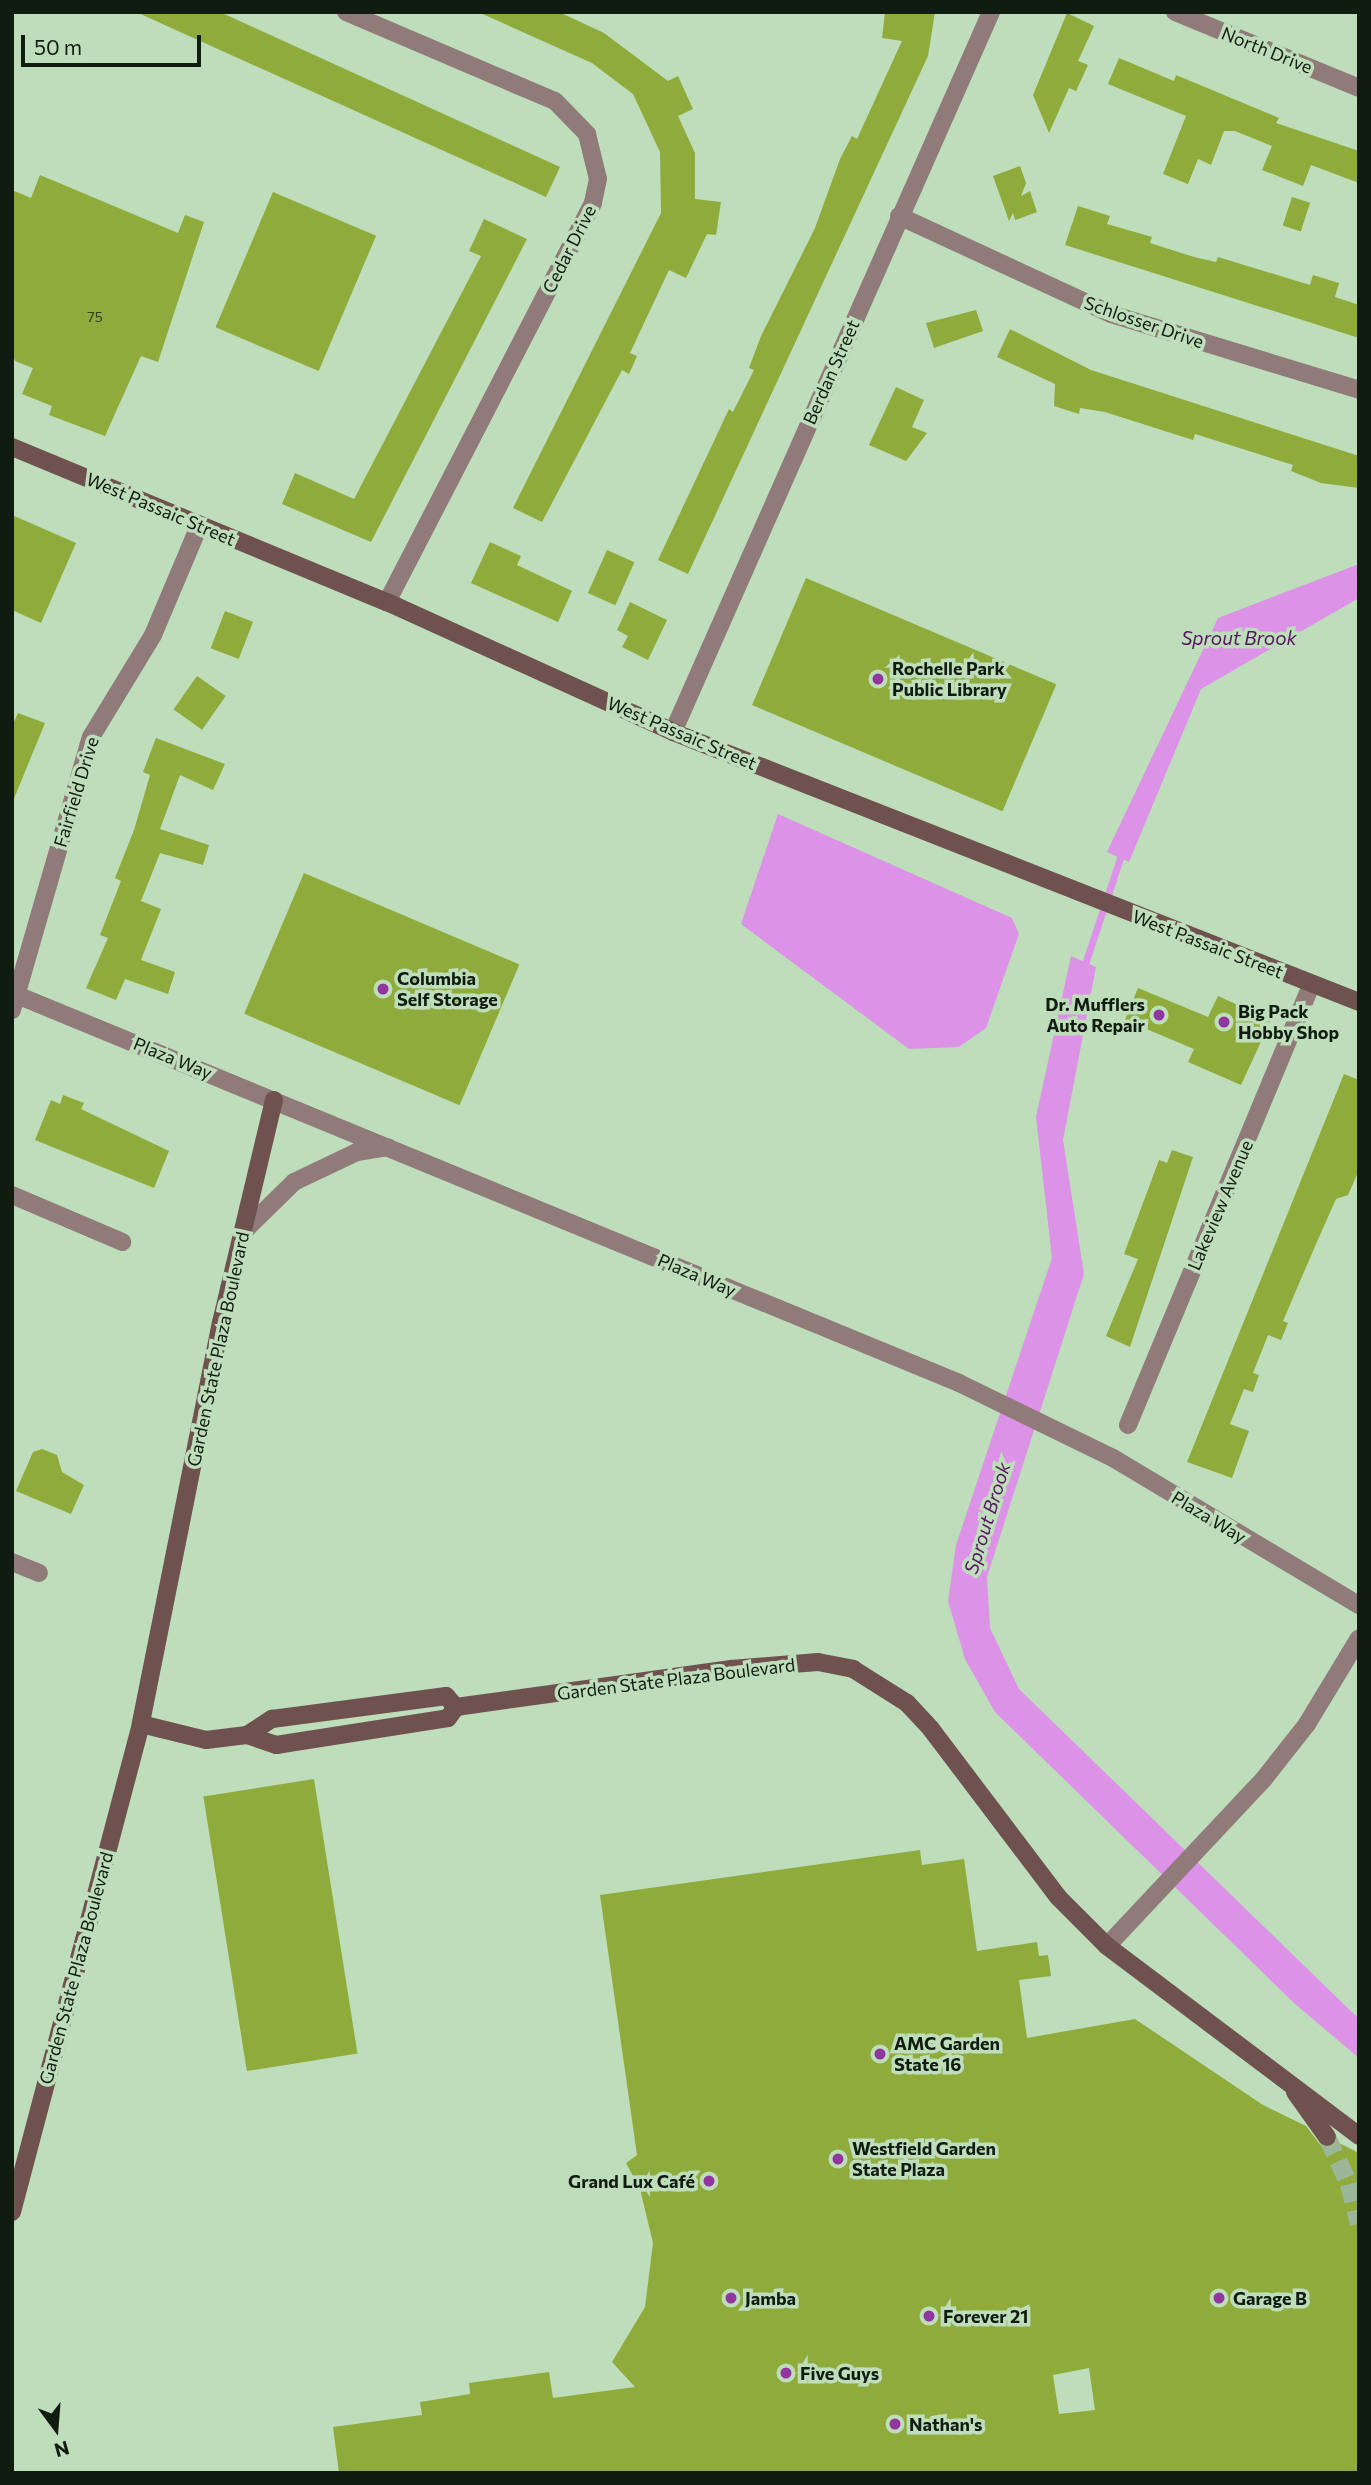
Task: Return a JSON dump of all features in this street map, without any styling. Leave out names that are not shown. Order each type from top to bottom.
[{"type":"street","name":"Cedar Drive","points":[[346,12],[555,101],[587,134],[598,179],[593,202],[387,602]]},
{"type":"street","name":"Berdan Street","points":[[673,732],[991,12]]},
{"type":"street","name":"North Drive","points":[[1175,12],[1359,88]]},
{"type":"street","name":"Schlosser Drive","points":[[899,216],[1111,314],[1359,390]]},
{"type":"street","name":"West Passaic Street","points":[[12,447],[387,602],[673,732],[1359,1002]]},
{"type":"street","name":"Fairfield Drive","points":[[14,999],[91,737],[153,635],[199,526]]},
{"type":"street","name":"Lakeview Avenue","points":[[1128,1425],[1312,984]]},
{"type":"street","name":"Plaza Way","points":[[14,999],[274,1100],[985,1395],[1086,1445],[1359,1605]]},
{"type":"street","name":"Garden State Plaza Boulevard","points":[[12,2212],[141,1724],[242,1233],[274,1100]]},
{"type":"street","points":[[242,1233],[294,1182],[357,1152],[388,1147]]},
{"type":"street","points":[[12,1195],[121,1242]]},
{"type":"street","points":[[12,1562],[39,1573]]},
{"type":"street","points":[[1107,1946],[1201,1846],[1307,1724],[1359,1638]]},
{"type":"street","name":"Garden State Plaza Boulevard","points":[[247,1735],[276,1745],[448,1718],[456,1707],[762,1666],[818,1662],[853,1669],[907,1703],[931,1729],[1058,1897],[1107,1946],[1359,2136]]},
{"type":"street","name":"Garden State Plaza Boulevard","points":[[141,1724],[206,1741],[247,1735],[272,1718],[446,1696],[456,1707]]},
{"type":"street","name":"Garden State Plaza Boulevard","points":[[1285,2079],[1327,2137]]},
{"type":"water","name":"Sprout Brook","points":[[1359,564],[1359,598],[1201,689],[1129,862],[1107,852],[1218,618]]},
{"type":"water","points":[[778,814],[1012,918],[1019,934],[986,1028],[959,1047],[909,1049],[741,924]]},
{"type":"water","points":[[1071,956],[1096,967],[1063,1140],[1084,1274],[987,1577],[990,1628],[1019,1689],[1359,2019],[1359,2058],[1294,2003],[995,1712],[965,1659],[948,1601],[956,1545],[1052,1258],[1036,1117]]},
{"type":"building","points":[[136,12],[220,12],[560,167],[546,197]]},
{"type":"building","points":[[478,12],[559,12],[604,33],[668,81],[678,76],[693,109],[678,116],[695,153],[695,199],[721,202],[716,235],[707,234],[686,278],[669,270],[630,353],[637,356],[629,374],[622,370],[542,522],[513,508],[661,213],[660,152],[633,94],[592,63]]},
{"type":"building","points":[[885,12],[935,12],[928,56],[688,574],[658,560],[729,409],[733,412],[754,370],[749,368],[761,336],[815,228],[840,159],[852,136],[857,139],[902,41],[882,38]]},
{"type":"building","points":[[1067,13],[1094,26],[1078,61],[1088,65],[1076,91],[1069,88],[1049,133],[1033,95]]},
{"type":"building","points":[[1119,58],[1174,81],[1176,75],[1279,118],[1276,123],[1359,151],[1359,183],[1311,165],[1303,186],[1262,170],[1272,146],[1235,131],[1224,131],[1211,165],[1198,159],[1188,184],[1163,174],[1186,116],[1108,84]]},
{"type":"building","points":[[1020,166],[1026,183],[1021,196],[1030,191],[1037,212],[1015,220],[1013,213],[1009,221],[993,176]]},
{"type":"building","points":[[40,175],[178,233],[185,215],[204,222],[158,362],[141,356],[105,436],[49,415],[52,406],[22,394],[33,368],[15,361],[12,352],[12,190],[31,198]]},
{"type":"building","points":[[273,192],[376,236],[319,371],[216,327]]},
{"type":"building","points":[[1292,197],[1310,203],[1301,231],[1283,226]]},
{"type":"building","points":[[1078,206],[1110,216],[1107,224],[1152,237],[1150,243],[1194,257],[1216,262],[1218,257],[1310,285],[1313,275],[1339,283],[1335,297],[1359,305],[1359,338],[1065,245]]},
{"type":"building","points":[[484,219],[527,239],[371,542],[282,504],[295,473],[354,499],[481,256],[469,251]]},
{"type":"building","points":[[976,310],[983,331],[934,348],[926,323]]},
{"type":"building","points":[[1010,329],[1091,370],[1359,456],[1359,488],[1321,483],[1291,471],[1293,465],[1195,434],[1193,440],[1105,412],[1080,408],[1079,414],[1054,406],[1055,384],[997,357]]},
{"type":"building","points":[[896,387],[924,400],[912,427],[927,433],[906,461],[869,445]]},
{"type":"building","points":[[12,515],[76,543],[41,623],[12,610]]},
{"type":"building","points":[[490,542],[521,556],[517,565],[572,591],[558,622],[471,583]]},
{"type":"building","points":[[607,550],[634,562],[615,605],[588,593]]},
{"type":"building","points":[[806,578],[1056,684],[1002,811],[752,705]]},
{"type":"building","points":[[630,602],[667,620],[648,660],[622,647],[628,636],[617,630]]},
{"type":"building","points":[[225,611],[253,622],[239,659],[211,648]]},
{"type":"building","points":[[197,676],[226,696],[202,730],[173,710]]},
{"type":"building","points":[[18,713],[45,723],[13,801],[12,726]]},
{"type":"building","points":[[156,738],[225,764],[213,790],[180,775],[160,829],[209,845],[203,865],[160,853],[141,901],[161,909],[141,960],[175,972],[168,994],[125,979],[116,1000],[86,988],[108,938],[100,935],[121,881],[115,878],[134,830],[150,775],[143,772]]},
{"type":"building","name":"Columbia Self Storage","points":[[304,873],[519,964],[460,1105],[244,1014]]},
{"type":"building","points":[[1138,988],[1208,1017],[1218,996],[1271,1020],[1241,1085],[1188,1062],[1194,1049],[1125,1020]]},
{"type":"building","points":[[1344,1074],[1359,1080],[1359,1170],[1348,1195],[1336,1199],[1283,1321],[1288,1323],[1281,1340],[1268,1335],[1253,1373],[1259,1375],[1253,1392],[1244,1389],[1230,1424],[1249,1431],[1232,1478],[1187,1462]]},
{"type":"building","points":[[63,1095],[84,1103],[81,1109],[169,1151],[154,1188],[35,1140],[51,1100],[60,1104]]},
{"type":"building","points":[[1172,1150],[1193,1157],[1130,1347],[1106,1336],[1138,1259],[1124,1254],[1159,1160],[1167,1163]]},
{"type":"building","points":[[42,1449],[57,1455],[62,1472],[84,1485],[71,1514],[16,1491],[33,1452]]},
{"type":"building","points":[[314,1779],[357,2054],[247,2071],[203,1797]]},
{"type":"building","name":"Westfield Garden State Plaza","points":[[920,1850],[922,1865],[964,1859],[977,1951],[1037,1942],[1039,1956],[1048,1955],[1051,1976],[1019,1980],[1027,2038],[1135,2019],[1263,2105],[1306,2126],[1322,2147],[1337,2142],[1359,2153],[1359,2473],[339,2473],[333,2427],[422,2415],[420,2402],[470,2394],[469,2383],[549,2372],[553,2398],[635,2387],[612,2362],[645,2307],[653,2243],[640,2189],[626,2163],[637,2155],[600,1895]],"holes":[[[1089,2368],[1095,2410],[1059,2414],[1053,2375]]]},
{"type":"waterway","name":"Sprout Brook","points":[[1083,970],[1120,858]]},
{"type":"tunnel","points":[[1327,2137],[1349,2184],[1359,2224]]},
{"type":"place","name":"Rochelle Park Public Library","points":[[878,679]]},
{"type":"place","name":"Columbia Self Storage","points":[[383,989]]},
{"type":"place","name":"Dr. Mufflers Auto Repair","points":[[1159,1015]]},
{"type":"place","name":"Big Pack Hobby Shop","points":[[1224,1022]]},
{"type":"place","name":"AMC Garden State 16","points":[[880,2054]]},
{"type":"place","name":"Westfield Garden State Plaza","points":[[838,2159]]},
{"type":"place","name":"Grand Lux Café","points":[[709,2181]]},
{"type":"place","name":"Jamba","points":[[731,2298]]},
{"type":"place","name":"Garage B","points":[[1219,2298]]},
{"type":"place","name":"Forever 21","points":[[929,2316]]},
{"type":"place","name":"Five Guys","points":[[786,2373]]},
{"type":"place","name":"Nathan's","points":[[895,2424]]}]
